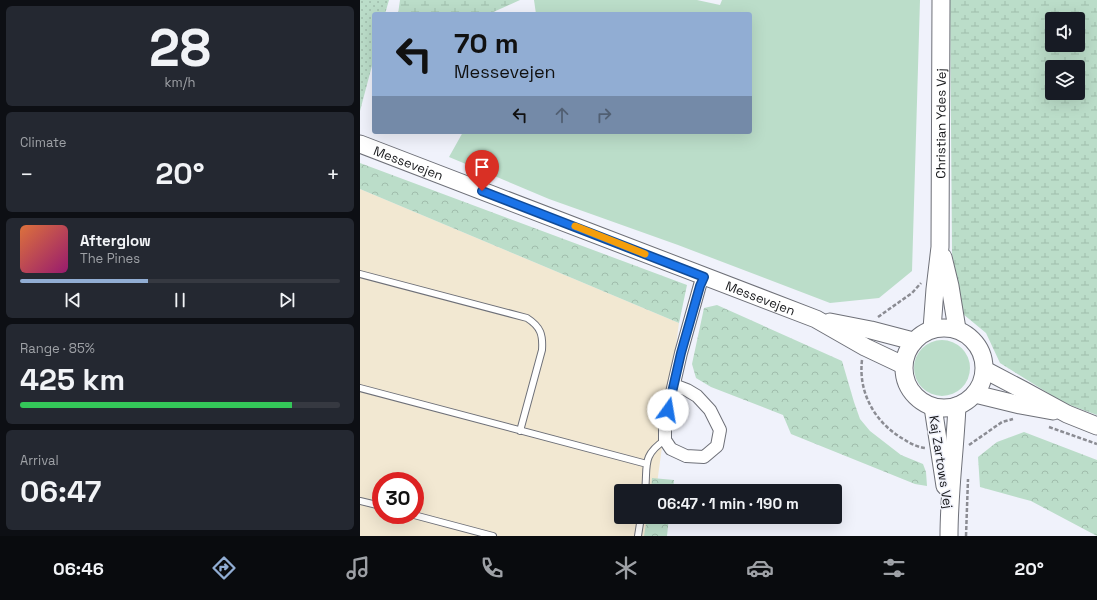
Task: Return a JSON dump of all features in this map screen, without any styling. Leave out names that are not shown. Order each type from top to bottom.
[{"type":"main road","name":"Christian Ydes Vej","points":[[932,329],[934,289],[940,247],[941,0]]},
{"type":"main road","name":"Messevejen","points":[[360,144],[816,319],[865,347],[903,365]]},
{"type":"main road","name":"Christian Ydes Vej","points":[[940,247],[950,286],[957,329]]},
{"type":"main road","name":"Messevejen","points":[[816,319],[871,330],[913,341]]},
{"type":"main road","points":[[945,327],[957,329],[977,343],[983,356],[985,370],[982,383],[975,394],[968,401],[957,406],[946,408],[933,407],[919,400],[910,390],[904,378],[903,365],[906,353],[913,341],[932,329],[945,327]]},
{"type":"main road","points":[[985,370],[1067,414],[1097,426]]},
{"type":"main road","points":[[975,394],[1067,414]]},
{"type":"main road","name":"Kaj Zartows Vej","points":[[949,536],[957,406]]},
{"type":"main road","name":"Kaj Zartows Vej","points":[[933,407],[949,518]]},
{"type":"street","points":[[674,385],[697,396],[710,410],[720,430],[717,446],[704,456],[686,456],[671,449],[665,440],[665,423],[674,385],[696,300],[704,277]]},
{"type":"lane","points":[[360,274],[527,318],[534,322],[540,331],[542,350],[520,431]]},
{"type":"lane","points":[[360,388],[647,464]]},
{"type":"lane","points":[[646,484],[648,457],[656,446],[665,440]]},
{"type":"lane","points":[[360,501],[372,504]]},
{"type":"lane","points":[[424,518],[494,536]]},
{"type":"lane","points":[[638,536],[640,524]]},
{"type":"path","points":[[877,317],[897,305],[912,293],[922,282]]},
{"type":"path","points":[[862,357],[861,368],[863,389],[872,410],[883,424],[896,436],[909,443],[921,448],[940,450]]},
{"type":"path","points":[[969,453],[969,445],[1002,422],[1016,419]]},
{"type":"path","points":[[1046,426],[1097,444]]},
{"type":"path","points":[[966,536],[968,476]]},
{"type":"shaded area","points":[[360,189],[679,323],[657,484],[614,484],[614,524],[651,524],[649,536],[360,536]]},
{"type":"green space","points":[[360,0],[389,0],[386,12],[372,12],[372,66],[360,111]]},
{"type":"green space","points":[[400,0],[520,0],[493,12],[398,12]]},
{"type":"green space","points":[[534,0],[697,0],[720,5],[722,0],[920,0],[912,271],[879,298],[830,303],[678,245],[549,199],[449,157],[462,134],[752,134],[752,12],[536,12]]},
{"type":"green space","points":[[950,0],[1097,0],[1097,415],[1064,403],[1000,363],[986,333],[963,314],[952,253]]},
{"type":"green space","points":[[360,163],[687,285],[679,323],[360,189]]},
{"type":"green space","points":[[717,305],[842,361],[860,419],[870,431],[901,455],[923,464],[926,472],[927,486],[915,484],[791,434],[783,415],[711,387],[696,378],[692,364],[704,308]]},
{"type":"green space","points":[[942,340],[953,342],[962,348],[968,357],[970,368],[968,379],[962,388],[953,394],[942,396],[931,394],[922,388],[916,379],[914,368],[916,357],[922,348],[931,342]]},
{"type":"green space","points":[[1024,432],[1097,460],[1097,536],[1031,501],[980,487],[978,457],[997,442]]},
{"type":"green space","points":[[652,478],[674,480],[674,484],[652,484]]},
{"type":"green space","points":[[646,524],[668,524],[667,536],[644,536]]},
{"type":"slow traffic","points":[[575,226],[645,254]]},
{"type":"route","points":[[482,191],[704,277],[700,286],[681,353],[668,410]]}]
